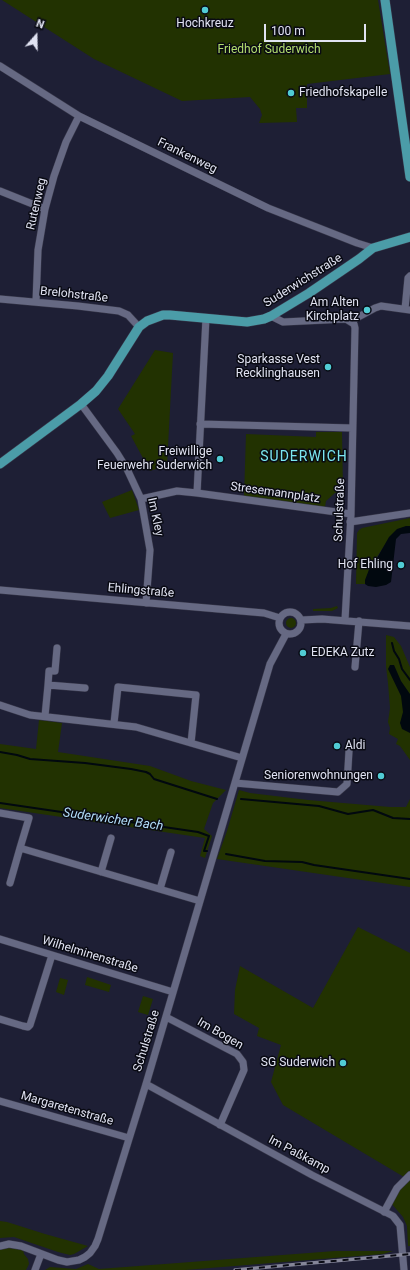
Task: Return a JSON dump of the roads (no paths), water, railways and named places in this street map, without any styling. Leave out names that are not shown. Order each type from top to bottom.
[{"type":"main road","points":[[385,0],[410,177]]},
{"type":"main road","name":"Suderwichstraße","points":[[139,327],[147,321],[163,316],[247,322],[272,316],[360,259],[372,248],[410,237]]},
{"type":"main road","points":[[0,464],[81,404],[96,391],[108,376],[139,327]]},
{"type":"street","name":"Frankenweg","points":[[0,66],[79,116],[268,208],[372,248]]},
{"type":"street","name":"Rutenweg","points":[[36,302],[38,250],[45,209],[54,176],[66,142],[79,116]]},
{"type":"street","points":[[0,191],[45,209]]},
{"type":"street","points":[[272,316],[283,322],[346,319],[351,321],[381,306],[408,310],[408,278],[410,276]]},
{"type":"street","name":"Brelohstraße","points":[[0,299],[119,311],[128,315],[139,327]]},
{"type":"street","points":[[197,493],[206,318]]},
{"type":"street","name":"Schulstraße","points":[[345,620],[351,514],[355,328],[351,321]]},
{"type":"street","name":"Im Kley","points":[[81,404],[117,452],[141,499],[150,550],[146,603]]},
{"type":"street","points":[[200,424],[352,428]]},
{"type":"street","name":"Stresemannplatz","points":[[141,499],[177,491],[351,514]]},
{"type":"street","points":[[350,522],[410,513]]},
{"type":"street","name":"Ehlingstraße","points":[[0,590],[264,613],[280,618],[285,613],[294,612],[302,620],[322,618],[410,626]]},
{"type":"street","points":[[280,618],[279,624],[281,630],[286,634],[293,634],[299,631],[302,620]]},
{"type":"street","points":[[355,667],[359,621]]},
{"type":"street","name":"Schulstraße","points":[[0,1246],[15,1245],[67,1262],[79,1260],[90,1253],[98,1239],[146,1084],[270,664],[286,634]]},
{"type":"street","points":[[45,716],[49,671],[55,671],[57,648]]},
{"type":"street","points":[[48,685],[85,688]]},
{"type":"street","points":[[114,723],[118,687],[196,696],[191,742]]},
{"type":"street","points":[[0,705],[20,712],[136,727],[242,758]]},
{"type":"street","points":[[235,783],[338,792],[347,784],[349,751]]},
{"type":"street","points":[[0,813],[29,818],[10,883]]},
{"type":"street","points":[[100,872],[111,838]]},
{"type":"street","points":[[20,848],[200,901]]},
{"type":"street","points":[[160,889],[171,852]]},
{"type":"street","name":"Wilhelminenstraße","points":[[0,940],[173,992]]},
{"type":"street","points":[[0,1019],[22,1026],[28,1027],[30,1025],[52,955]]},
{"type":"street","name":"Im Bogen","points":[[166,1017],[237,1054],[244,1062],[244,1070],[220,1125]]},
{"type":"street","name":"Im Paßkamp","points":[[146,1084],[220,1125],[393,1216],[400,1225],[404,1270]]},
{"type":"street","name":"Margaretenstraße","points":[[0,1101],[129,1138]]},
{"type":"street","points":[[384,1212],[397,1188],[410,1175]]},
{"type":"street","points":[[35,1270],[41,1254]]},
{"type":"waterway","points":[[392,643],[402,669],[410,680]]},
{"type":"waterway","name":"Suderwicher Bach","points":[[0,752],[30,759],[85,763],[146,772],[154,779],[217,799]]},
{"type":"waterway","name":"Suderwicher Bach","points":[[241,799],[319,806],[348,814],[373,810],[393,818],[410,819]]},
{"type":"waterway","name":"Suderwicher Bach","points":[[0,803],[198,832],[209,836],[204,851],[207,851]]},
{"type":"waterway","name":"Suderwicher Bach","points":[[226,854],[265,861],[302,862],[410,879]]},
{"type":"railway","points":[[235,1270],[410,1254]]},
{"type":"place","name":"Hochkreuz","points":[[205,10]]},
{"type":"place","name":"Friedhofskapelle","points":[[291,93]]},
{"type":"place","name":"Am Alten Kirchplatz","points":[[367,310]]},
{"type":"place","name":"Sparkasse Vest Recklinghausen","points":[[328,367]]},
{"type":"place","name":"Freiwillige Feuerwehr Suderwich","points":[[220,459]]},
{"type":"place","name":"Hof Ehling","points":[[401,565]]},
{"type":"place","name":"EDEKA Zutz","points":[[303,653]]},
{"type":"place","name":"Aldi","points":[[337,746]]},
{"type":"place","name":"Seniorenwohnungen","points":[[381,776]]},
{"type":"place","name":"SG Suderwich","points":[[343,1063]]},
{"type":"district","name":"SUDERWICH","points":[[304,457]]},
{"type":"park label","name":"Friedhof Suderwich","points":[[269,50]]}]
